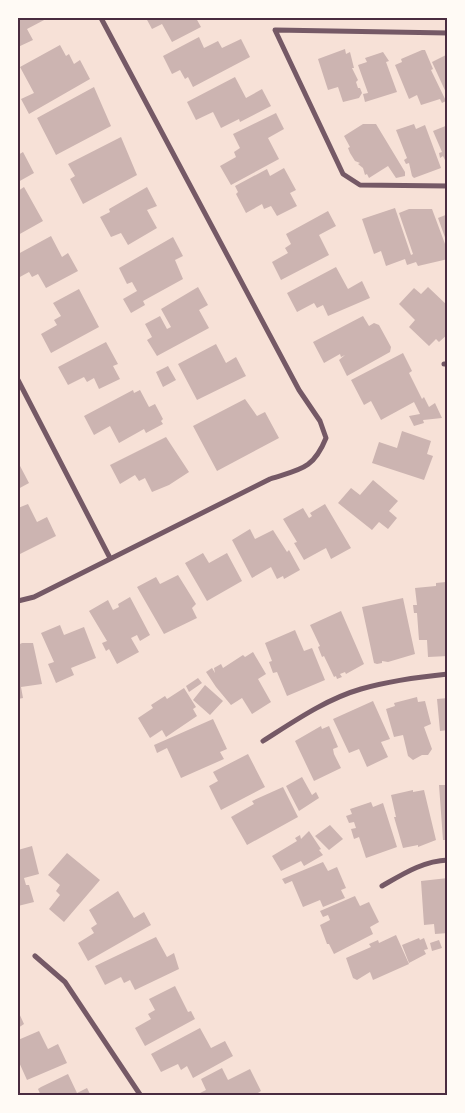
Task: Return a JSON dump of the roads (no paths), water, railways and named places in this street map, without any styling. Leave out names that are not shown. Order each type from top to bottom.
[{"type":"street","points":[[18,601],[34,596],[270,479],[308,466],[321,451],[326,438],[320,421],[299,390],[101,18]]},
{"type":"street","points":[[448,33],[275,30],[343,174],[360,185],[448,186]]},
{"type":"street","points":[[18,380],[110,558]]},
{"type":"street","points":[[263,741],[305,714],[359,689],[413,677],[448,674]]},
{"type":"street","points":[[382,886],[409,870],[436,861],[448,860]]},
{"type":"street","points":[[35,956],[65,982],[141,1096]]}]
